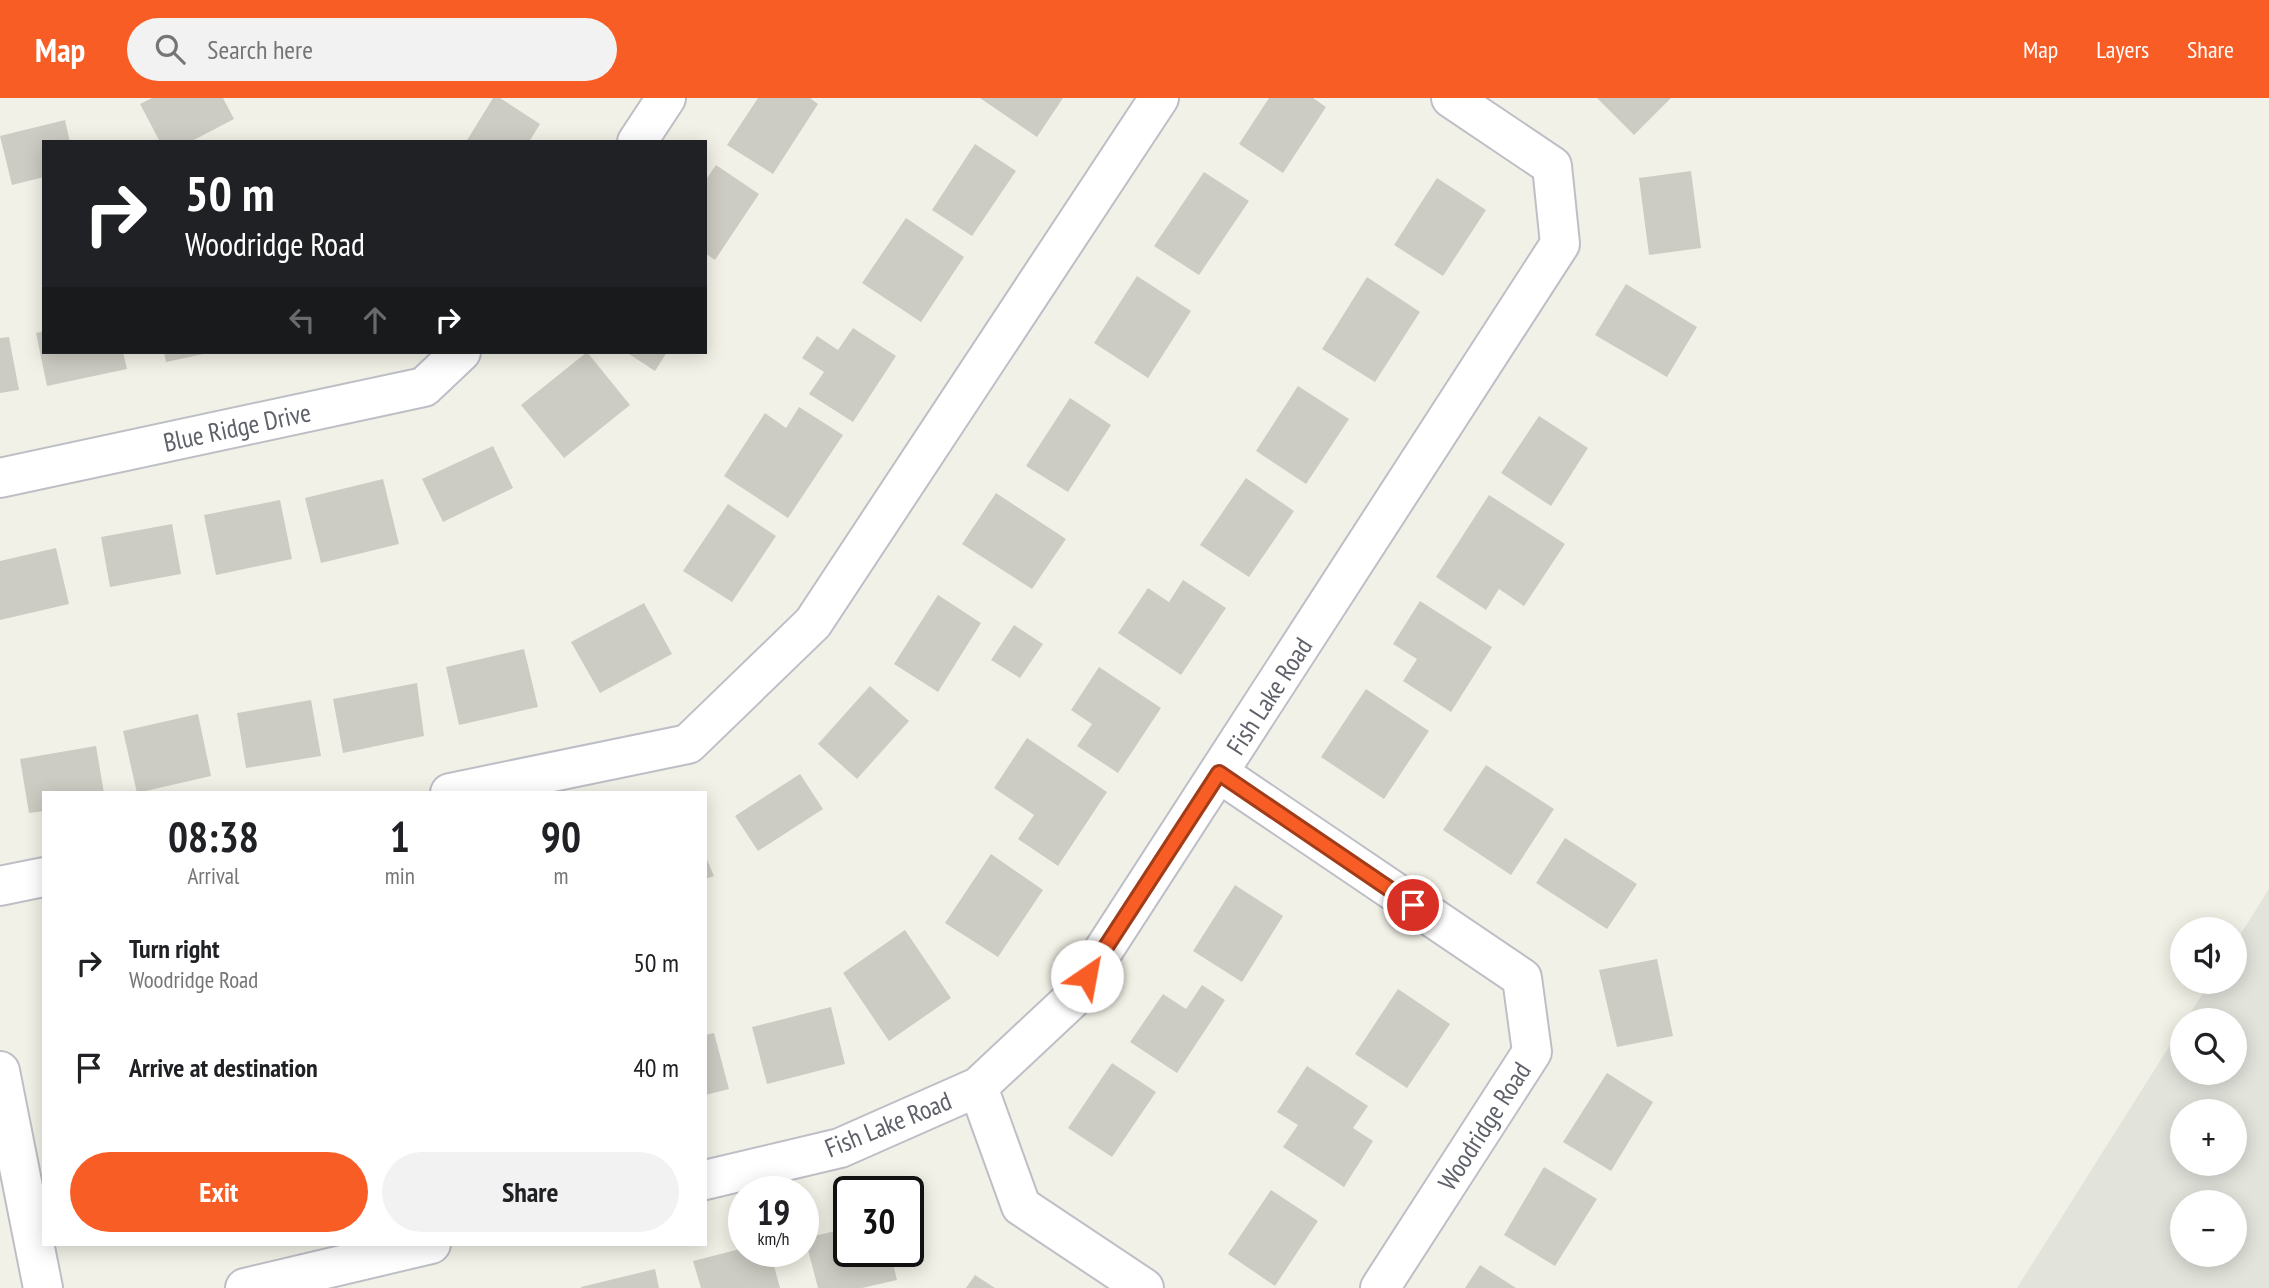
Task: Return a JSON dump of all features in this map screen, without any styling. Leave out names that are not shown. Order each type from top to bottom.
[{"type":"street","points":[[639,140],[666,98]]},
{"type":"street","points":[[460,791],[688,744],[813,623],[1159,98]]},
{"type":"street","name":"Fish Lake Road","points":[[707,1180],[840,1148],[978,1087],[1072,999],[1560,244],[1552,166],[1451,98]]},
{"type":"street","name":"Blue Ridge Drive","points":[[0,478],[424,387],[459,354]]},
{"type":"street","name":"Woodridge Road","points":[[1219,773],[1522,978],[1532,1052],[1380,1288]]},
{"type":"street","points":[[0,886],[42,877]]},
{"type":"street","points":[[0,1071],[43,1288]]},
{"type":"street","points":[[978,1087],[1021,1206],[1144,1288]]},
{"type":"street","points":[[245,1288],[423,1246]]},
{"type":"shaded area","points":[[2269,889],[2269,1288],[2017,1288],[2170,1045],[2170,1085],[2247,1085],[2247,1008],[2194,1008],[2202,994],[2247,994],[2247,924]]},
{"type":"building","points":[[152,98],[223,98],[234,119],[194,140],[159,140],[140,104]]},
{"type":"building","points":[[493,98],[500,98],[540,124],[530,140],[467,140]]},
{"type":"building","points":[[758,98],[810,98],[818,104],[773,174],[727,145]]},
{"type":"building","points":[[980,98],[1063,98],[1037,137]]},
{"type":"building","points":[[1269,98],[1313,98],[1326,107],[1283,173],[1239,144]]},
{"type":"building","points":[[1597,98],[1671,98],[1634,135]]},
{"type":"building","points":[[65,120],[70,140],[42,140],[42,178],[12,185],[0,136]]},
{"type":"building","points":[[975,144],[1016,171],[972,236],[932,210]]},
{"type":"building","points":[[716,165],[759,194],[715,260],[707,254],[707,178]]},
{"type":"building","points":[[1691,171],[1701,248],[1649,255],[1639,178]]},
{"type":"building","points":[[1204,172],[1249,201],[1199,275],[1154,246]]},
{"type":"building","points":[[1437,178],[1486,210],[1443,276],[1394,245]]},
{"type":"building","points":[[906,218],[964,257],[921,322],[862,283]]},
{"type":"building","points":[[1137,276],[1191,311],[1148,378],[1094,343]]},
{"type":"building","points":[[1367,277],[1420,312],[1375,382],[1322,349]]},
{"type":"building","points":[[1626,284],[1697,327],[1667,377],[1595,335]]},
{"type":"building","points":[[853,328],[896,356],[853,422],[809,394],[824,372],[802,358],[817,336],[838,350]]},
{"type":"building","points":[[42,332],[42,354],[123,354],[127,369],[47,386],[36,333]]},
{"type":"building","points":[[9,337],[19,390],[0,393],[0,338]]},
{"type":"building","points":[[164,354],[203,354],[166,362]]},
{"type":"building","points":[[585,354],[589,354],[630,405],[564,458],[521,405]]},
{"type":"building","points":[[629,354],[666,354],[655,371]]},
{"type":"building","points":[[1298,386],[1349,419],[1306,484],[1256,451]]},
{"type":"building","points":[[1070,398],[1111,425],[1068,492],[1026,466]]},
{"type":"building","points":[[799,407],[843,435],[788,518],[724,476],[765,413],[786,428]]},
{"type":"building","points":[[1539,416],[1588,448],[1551,506],[1501,473]]},
{"type":"building","points":[[493,446],[513,488],[443,522],[422,479]]},
{"type":"building","points":[[1246,478],[1294,511],[1249,577],[1200,545]]},
{"type":"building","points":[[383,479],[399,544],[321,563],[305,498]]},
{"type":"building","points":[[996,493],[1066,539],[1032,589],[962,544]]},
{"type":"building","points":[[1489,495],[1565,544],[1524,606],[1499,589],[1486,610],[1436,577]]},
{"type":"building","points":[[280,500],[292,559],[216,575],[204,515]]},
{"type":"building","points":[[728,504],[776,536],[732,602],[683,571]]},
{"type":"building","points":[[172,524],[181,574],[110,587],[101,537]]},
{"type":"building","points":[[56,548],[69,604],[0,620],[0,561]]},
{"type":"building","points":[[1183,580],[1226,608],[1181,675],[1118,633],[1148,588],[1169,602]]},
{"type":"building","points":[[938,595],[981,623],[938,692],[894,664]]},
{"type":"building","points":[[1420,601],[1492,647],[1451,712],[1403,681],[1417,659],[1393,644]]},
{"type":"building","points":[[644,603],[672,654],[600,693],[571,642]]},
{"type":"building","points":[[1014,625],[1043,644],[1020,678],[991,660]]},
{"type":"building","points":[[524,649],[538,707],[459,725],[446,667]]},
{"type":"building","points":[[1099,667],[1161,708],[1118,773],[1077,746],[1092,724],[1071,710]]},
{"type":"building","points":[[417,683],[424,736],[343,753],[333,699]]},
{"type":"building","points":[[870,686],[909,721],[857,779],[818,744]]},
{"type":"building","points":[[1366,689],[1429,731],[1384,799],[1321,757]]},
{"type":"building","points":[[311,700],[321,756],[246,768],[237,713]]},
{"type":"building","points":[[198,714],[211,776],[137,791],[123,731]]},
{"type":"building","points":[[1027,738],[1107,792],[1058,866],[1018,839],[1034,815],[994,788]]},
{"type":"building","points":[[96,746],[104,791],[42,791],[42,811],[29,813],[20,759]]},
{"type":"building","points":[[1486,765],[1554,809],[1511,875],[1443,830]]},
{"type":"building","points":[[800,774],[823,809],[758,851],[735,816]]},
{"type":"building","points":[[1565,838],[1637,884],[1607,929],[1536,883]]},
{"type":"building","points":[[991,854],[1043,890],[998,957],[945,923]]},
{"type":"building","points":[[707,860],[714,876],[707,878]]},
{"type":"building","points":[[1235,885],[1283,916],[1242,982],[1193,951]]},
{"type":"building","points":[[905,930],[951,998],[889,1041],[843,973]]},
{"type":"building","points":[[1657,959],[1673,1036],[1617,1047],[1599,970]]},
{"type":"building","points":[[1202,985],[1225,1000],[1177,1073],[1130,1042],[1163,994],[1186,1009]]},
{"type":"building","points":[[1398,989],[1450,1024],[1407,1088],[1355,1054]]},
{"type":"building","points":[[831,1007],[845,1064],[767,1084],[752,1027]]},
{"type":"building","points":[[714,1033],[729,1089],[707,1094],[707,1035]]},
{"type":"building","points":[[1112,1063],[1156,1092],[1112,1157],[1068,1128]]},
{"type":"building","points":[[1307,1066],[1368,1106],[1353,1128],[1373,1141],[1344,1187],[1283,1147],[1298,1125],[1277,1112]]},
{"type":"building","points":[[1607,1073],[1653,1102],[1611,1171],[1563,1142]]},
{"type":"building","points":[[1544,1167],[1597,1199],[1555,1266],[1504,1235]]},
{"type":"building","points":[[1271,1190],[1318,1221],[1275,1286],[1228,1254]]},
{"type":"building","points":[[833,1232],[833,1267],[894,1267],[897,1280],[862,1288],[818,1288],[813,1267],[819,1267],[819,1235]]},
{"type":"building","points":[[728,1252],[728,1267],[774,1267],[780,1288],[701,1288],[693,1261]]},
{"type":"building","points":[[1480,1265],[1516,1288],[1465,1288]]},
{"type":"building","points":[[655,1269],[659,1288],[581,1288],[581,1287]]},
{"type":"building","points":[[975,1275],[995,1288],[966,1288]]},
{"type":"route","points":[[1087,976],[1219,773],[1413,905]]}]
